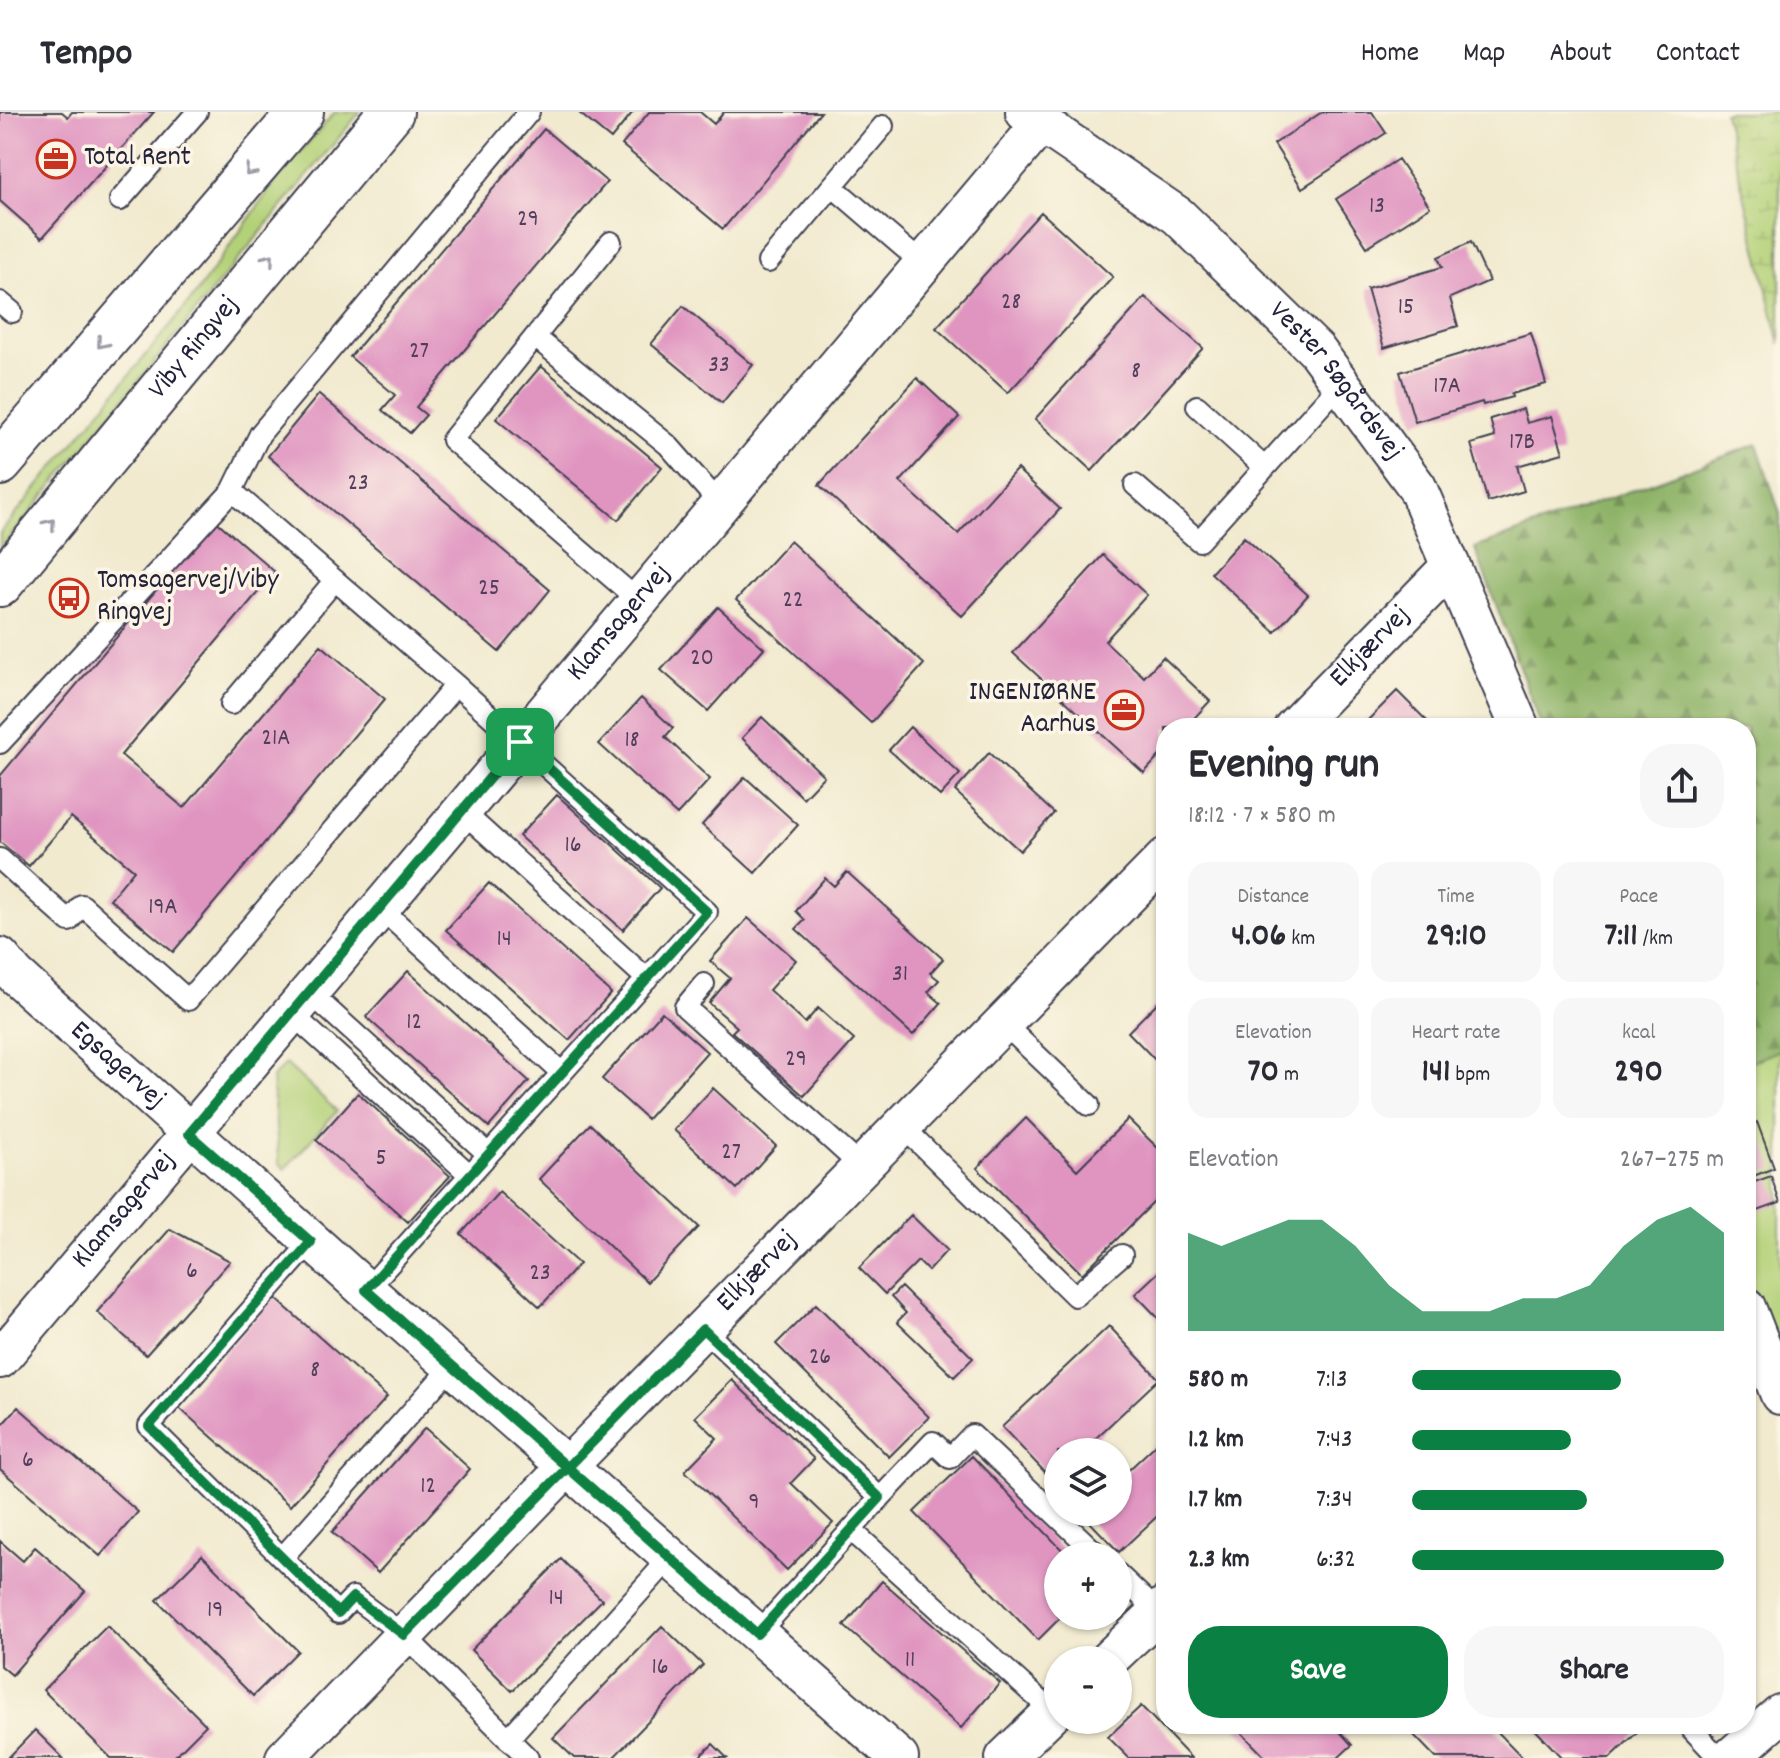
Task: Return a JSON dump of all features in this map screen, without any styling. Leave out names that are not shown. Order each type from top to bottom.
[{"type":"main road","points":[[0,463],[301,112]]},
{"type":"main road","name":"Viby Ringvej","points":[[0,584],[391,112]]},
{"type":"street","name":"Klamsagervej","points":[[0,1359],[923,264],[1033,118]]},
{"type":"street","name":"Vester Søgårdsvej","points":[[1033,118],[1178,216],[1316,350],[1417,487],[1516,718]]},
{"type":"street","name":"Elkjærvej","points":[[1303,718],[1451,566]]},
{"type":"street","name":"Elkjærvej","points":[[285,1758],[1156,867]]},
{"type":"street","name":"Egsagervej","points":[[5,966],[189,1134],[899,1758]]},
{"type":"street","points":[[1756,1333],[1780,1395]]},
{"type":"street","points":[[1123,1646],[1156,1614]]},
{"type":"street","points":[[1730,1758],[1780,1714]]},
{"type":"street","points":[[1005,1758],[1044,1721]]},
{"type":"lane","points":[[120,200],[197,112]]},
{"type":"lane","points":[[0,743],[232,491],[260,434],[529,112]]},
{"type":"lane","points":[[768,262],[883,126]]},
{"type":"lane","points":[[832,186],[923,264]]},
{"type":"lane","points":[[611,242],[452,440],[639,601]]},
{"type":"lane","points":[[535,337],[668,445],[720,504]]},
{"type":"lane","points":[[1135,485],[1199,541],[1341,383]]},
{"type":"lane","points":[[1197,406],[1265,468]]},
{"type":"lane","points":[[232,491],[456,685],[707,912],[366,1290]]},
{"type":"lane","points":[[231,704],[335,580]]},
{"type":"lane","points":[[0,859],[69,921],[82,905],[188,1000],[456,685]]},
{"type":"lane","points":[[462,811],[647,979]]},
{"type":"lane","points":[[380,908],[562,1073]]},
{"type":"lane","points":[[704,984],[685,1007],[862,1167]]},
{"type":"lane","points":[[300,1003],[488,1154]]},
{"type":"lane","points":[[300,1003],[470,1175]]},
{"type":"lane","points":[[1003,1023],[1089,1105]]},
{"type":"lane","points":[[902,1126],[1075,1296],[1122,1255]]},
{"type":"lane","points":[[311,1242],[149,1426],[338,1613],[353,1597],[404,1635],[528,1758]]},
{"type":"lane","points":[[703,1329],[880,1498]]},
{"type":"lane","points":[[282,1558],[452,1366]]},
{"type":"lane","points":[[757,1634],[933,1442],[950,1458],[972,1435],[1084,1542]]},
{"type":"lane","points":[[851,1530],[1044,1700]]},
{"type":"lane","points":[[508,1739],[670,1558]]},
{"type":"lane","points":[[1132,1585],[1156,1603]]},
{"type":"lane","points":[[1696,1734],[1719,1758]]},
{"type":"green space","points":[[335,112],[360,112],[0,549],[0,533],[192,299],[281,174]]},
{"type":"green space","points":[[1724,112],[1780,112],[1780,344]]},
{"type":"green space","points":[[1757,444],[1780,514],[1780,1050],[1756,1060],[1756,718],[1538,718],[1475,548]]},
{"type":"green space","points":[[1780,1050],[1780,1366],[1756,1302],[1756,1060]]},
{"type":"green space","points":[[286,1064],[337,1111],[285,1169],[279,1163],[272,1078]]},
{"type":"building","name":"Total Rent","points":[[0,112],[62,112],[68,117],[72,112],[154,112],[42,238],[0,201]]},
{"type":"building","points":[[578,112],[633,112],[611,139]]},
{"type":"building","points":[[649,112],[700,112],[714,124],[724,112],[821,112],[723,229],[622,145]]},
{"type":"building","points":[[1322,112],[1372,112],[1386,133],[1302,188],[1274,144]]},
{"type":"building","points":[[544,129],[607,182],[416,407],[426,415],[410,433],[382,410],[395,395],[350,357]]},
{"type":"building","points":[[1398,159],[1430,207],[1367,247],[1336,199]]},
{"type":"building","points":[[1041,212],[1113,277],[1008,393],[936,328]]},
{"type":"building","points":[[1471,242],[1489,281],[1450,298],[1458,326],[1384,348],[1367,289],[1442,267],[1438,257]]},
{"type":"building","points":[[1145,297],[1203,348],[1092,471],[1035,419]]},
{"type":"building","points":[[683,306],[753,365],[722,403],[651,344]]},
{"type":"building","points":[[1531,333],[1546,384],[1511,394],[1512,397],[1483,405],[1482,402],[1415,422],[1400,372]]},
{"type":"building","points":[[541,366],[662,467],[618,520],[496,419]]},
{"type":"building","points":[[917,378],[959,417],[900,482],[958,534],[1017,469],[1060,509],[962,616],[819,485]]},
{"type":"building","points":[[319,394],[550,590],[499,652],[268,456]]},
{"type":"building","points":[[1523,409],[1527,423],[1552,416],[1563,453],[1517,466],[1524,491],[1488,502],[1471,444],[1495,437],[1490,419]]},
{"type":"building","points":[[215,520],[275,572],[121,755],[184,808],[321,645],[385,699],[173,952],[110,899],[134,870],[71,817],[29,866],[0,842],[0,776]]},
{"type":"building","points":[[1244,537],[1308,595],[1275,632],[1211,573]]},
{"type":"building","points":[[790,541],[924,664],[871,723],[736,600]]},
{"type":"building","points":[[1103,555],[1147,595],[1105,641],[1144,677],[1163,657],[1210,701],[1194,718],[1156,718],[1156,760],[1144,773],[1013,653]]},
{"type":"building","points":[[718,607],[764,648],[708,711],[661,670]]},
{"type":"building","points":[[1397,691],[1424,718],[1370,718]]},
{"type":"building","points":[[641,698],[673,728],[665,737],[710,779],[677,815],[599,744]]},
{"type":"building","points":[[762,717],[824,776],[803,798],[742,738]]},
{"type":"building","points":[[910,727],[960,774],[940,796],[889,750]]},
{"type":"building","points":[[989,753],[1054,813],[1020,851],[955,791]]},
{"type":"building","points":[[745,777],[798,825],[755,873],[702,825]]},
{"type":"building","points":[[557,795],[660,888],[623,930],[519,836]]},
{"type":"building","points":[[847,872],[943,959],[930,973],[939,980],[928,992],[941,1003],[913,1035],[796,929],[805,920],[796,911],[825,878],[834,886]]},
{"type":"building","points":[[489,883],[611,993],[569,1040],[446,930]]},
{"type":"building","points":[[748,918],[796,960],[769,990],[805,1023],[818,1008],[854,1040],[804,1096],[732,1032],[737,1027],[709,1003],[730,978],[710,961]]},
{"type":"building","points":[[408,971],[529,1081],[489,1127],[366,1017]]},
{"type":"building","points":[[1156,1004],[1156,1061],[1128,1032]]},
{"type":"building","points":[[662,1012],[707,1052],[647,1119],[602,1079]]},
{"type":"building","points":[[713,1088],[776,1146],[737,1189],[674,1130]]},
{"type":"building","points":[[358,1093],[450,1176],[408,1222],[316,1140]]},
{"type":"building","points":[[1026,1118],[1077,1170],[1128,1119],[1156,1146],[1156,1200],[1082,1274],[977,1168]]},
{"type":"building","points":[[1756,1122],[1774,1168],[1756,1175]]},
{"type":"building","points":[[590,1124],[699,1227],[647,1282],[539,1179]]},
{"type":"building","points":[[1771,1176],[1780,1203],[1756,1212],[1756,1181]]},
{"type":"building","points":[[499,1192],[579,1264],[540,1307],[461,1234]]},
{"type":"building","points":[[911,1215],[947,1250],[928,1271],[918,1261],[885,1294],[859,1268]]},
{"type":"building","points":[[170,1229],[230,1261],[146,1355],[97,1312]]},
{"type":"building","points":[[1156,1274],[1156,1316],[1135,1294]]},
{"type":"building","points":[[901,1287],[973,1358],[954,1377],[897,1322],[906,1313],[891,1297]]},
{"type":"building","points":[[274,1297],[387,1397],[290,1506],[177,1406]]},
{"type":"building","points":[[816,1304],[929,1417],[889,1457],[776,1344]]},
{"type":"building","points":[[1109,1326],[1156,1376],[1156,1382],[1096,1438],[1044,1438],[1044,1471],[1002,1427]]},
{"type":"building","points":[[732,1380],[814,1459],[791,1483],[833,1523],[787,1570],[685,1471],[717,1438],[695,1417]]},
{"type":"building","points":[[18,1407],[138,1512],[100,1556],[0,1469],[0,1427]]},
{"type":"building","points":[[425,1428],[470,1469],[378,1573],[332,1532]]},
{"type":"building","points":[[1156,1444],[1156,1517],[1130,1542],[1109,1542],[1094,1526],[1132,1526],[1132,1467]]},
{"type":"building","points":[[972,1456],[1055,1542],[1044,1542],[1044,1630],[1048,1630],[1038,1640],[914,1512]]},
{"type":"building","points":[[0,1541],[23,1561],[35,1547],[85,1591],[12,1675],[0,1665]]},
{"type":"building","points":[[202,1555],[298,1651],[253,1696],[157,1600]]},
{"type":"building","points":[[561,1559],[602,1600],[512,1691],[471,1650]]},
{"type":"building","points":[[882,1581],[1000,1683],[961,1728],[844,1626]]},
{"type":"building","points":[[107,1626],[206,1725],[173,1758],[111,1758],[43,1690]]},
{"type":"building","points":[[662,1626],[703,1665],[613,1758],[574,1758],[553,1738]]},
{"type":"building","points":[[1141,1706],[1156,1722],[1156,1734],[1168,1734],[1191,1758],[1129,1758],[1108,1737],[1111,1734],[1132,1734],[1132,1714]]},
{"type":"building","points":[[35,1730],[63,1758],[8,1758]]},
{"type":"building","points":[[1243,1734],[1342,1734],[1352,1745],[1338,1758],[1266,1758]]},
{"type":"building","points":[[1413,1734],[1500,1734],[1523,1758],[1436,1758]]},
{"type":"building","points":[[1539,1734],[1635,1734],[1610,1758],[1562,1758]]},
{"type":"building","points":[[713,1744],[727,1758],[698,1758]]},
{"type":"place","name":"Total Rent","points":[[56,159]]},
{"type":"place","name":"Tomsagervej/Viby Ringvej","points":[[69,598]]},
{"type":"place","name":"INGENIØRNE Aarhus","points":[[1124,710]]},
{"type":"route","points":[[520,742],[189,1134],[311,1242],[149,1426],[338,1613],[353,1597],[404,1635],[567,1467],[703,1329],[880,1498],[757,1634],[567,1467],[366,1290],[707,912],[520,742]]}]
